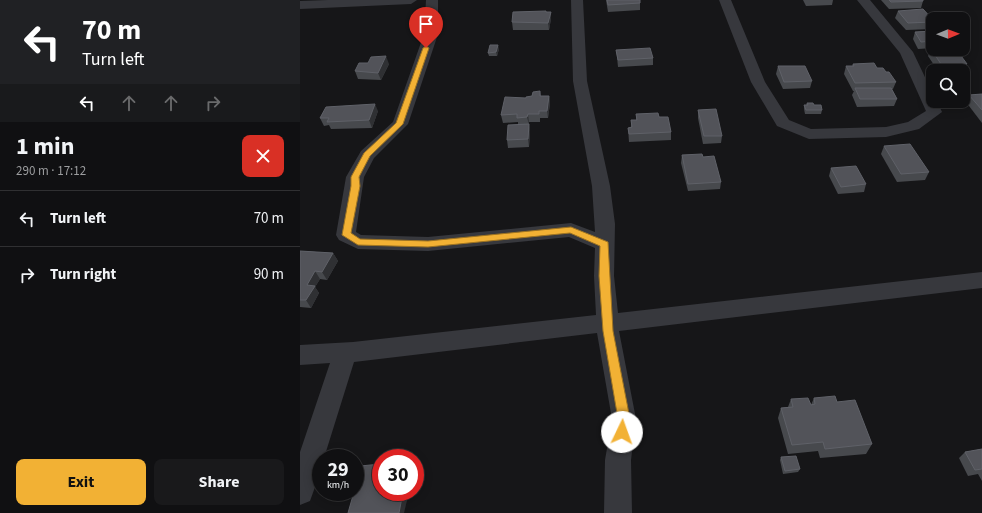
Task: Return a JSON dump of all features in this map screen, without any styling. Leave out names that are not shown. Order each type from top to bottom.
[{"type":"street","points":[[300,5],[411,0]]},
{"type":"street","points":[[432,0],[430,4],[431,34],[400,124],[367,155],[355,177],[356,186],[346,235],[358,242],[428,244],[571,230],[604,244]]},
{"type":"street","points":[[577,0],[580,81],[601,186],[605,224],[604,276],[607,323],[624,419],[618,460],[618,513]]},
{"type":"street","points":[[725,0],[758,82],[783,124],[809,134],[886,132],[913,126],[934,112],[928,95],[906,52],[863,0]]},
{"type":"street","points":[[300,355],[344,352],[982,280]]},
{"type":"street","points":[[300,491],[341,369],[344,352]]},
{"type":"building","points":[[607,0],[640,0],[640,3],[608,5]]},
{"type":"building","points":[[889,0],[923,0],[923,1],[891,2]]},
{"type":"building","points":[[923,9],[926,12],[926,22],[908,23],[898,11]]},
{"type":"building","points":[[513,12],[551,12],[548,23],[512,22]]},
{"type":"building","points":[[926,31],[926,42],[921,42],[915,32]]},
{"type":"building","points":[[490,45],[498,45],[496,52],[488,53]]},
{"type":"building","points":[[650,48],[653,58],[618,60],[616,50]]},
{"type":"building","points":[[386,56],[378,73],[355,71],[359,63],[368,63],[371,57]]},
{"type":"building","points":[[936,56],[961,56],[967,64],[941,64]]},
{"type":"building","points":[[874,63],[877,68],[883,68],[886,72],[889,72],[896,82],[855,83],[846,66],[854,66],[853,64]]},
{"type":"building","points":[[778,66],[805,66],[812,81],[784,82]]},
{"type":"building","points":[[855,88],[891,88],[897,99],[860,99]]},
{"type":"building","points":[[540,91],[540,96],[549,96],[547,111],[539,111],[539,114],[528,114],[527,117],[517,118],[517,114],[501,115],[505,97],[526,98],[532,96],[533,92]]},
{"type":"building","points":[[982,94],[982,110],[970,96],[970,95]]},
{"type":"building","points":[[807,103],[821,105],[822,110],[806,110],[804,105],[808,105]]},
{"type":"building","points":[[375,104],[369,120],[327,122],[329,118],[320,118],[326,107]]},
{"type":"building","points":[[716,109],[722,136],[704,136],[698,110]]},
{"type":"building","points":[[658,113],[659,117],[668,117],[671,132],[629,134],[628,128],[632,127],[631,120],[637,120],[636,114]]},
{"type":"building","points":[[529,124],[528,139],[507,140],[508,125]]},
{"type":"building","points":[[910,144],[929,172],[901,174],[884,146]]},
{"type":"building","points":[[702,154],[703,157],[714,156],[721,182],[688,184],[682,155]]},
{"type":"building","points":[[856,166],[866,184],[841,187],[831,168]]},
{"type":"building","points":[[300,251],[333,253],[322,272],[315,271],[307,285],[315,286],[306,300],[300,300]]},
{"type":"building","points":[[835,396],[837,402],[855,400],[872,444],[825,449],[823,442],[792,445],[781,408],[793,407],[791,399],[808,398],[811,405],[815,404],[814,398]]},
{"type":"building","points":[[982,449],[982,469],[975,470],[965,452]]},
{"type":"building","points":[[796,456],[800,469],[785,471],[781,457]]},
{"type":"building","points":[[372,465],[372,501],[401,501],[399,513],[348,513],[351,501],[364,501],[364,466]]},
{"type":"route","points":[[426,48],[400,124],[367,155],[355,177],[356,186],[348,216],[346,235],[358,242],[428,244],[571,230],[604,244],[604,276],[608,331],[624,419],[622,432]]}]
